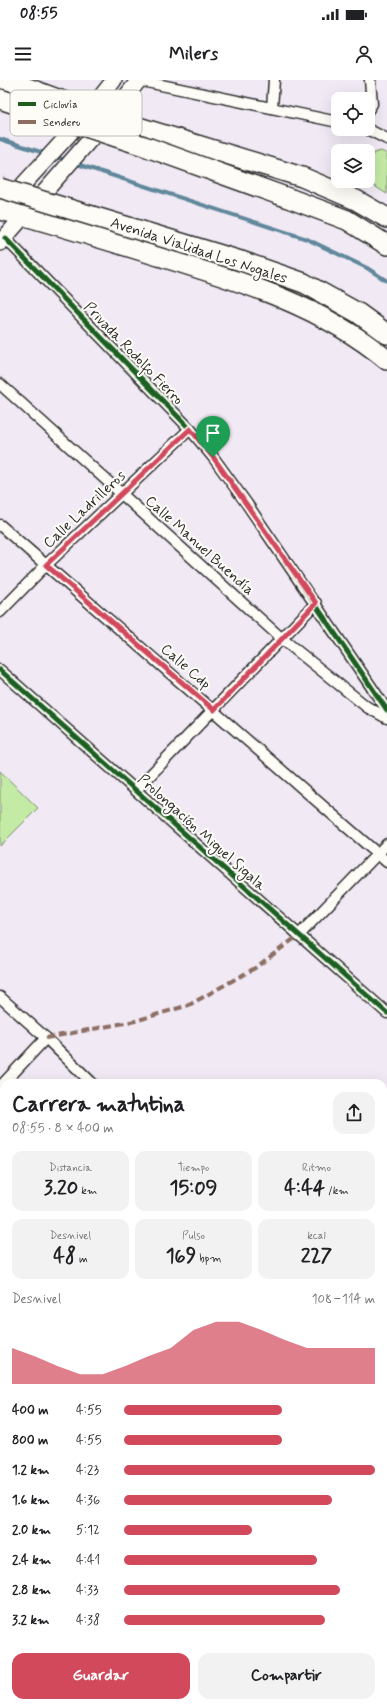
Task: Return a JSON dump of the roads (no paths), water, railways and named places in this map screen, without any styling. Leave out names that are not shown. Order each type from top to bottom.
[{"type":"highway","points":[[6,80],[30,90]]},
{"type":"highway","points":[[0,99],[10,102]]},
{"type":"highway","points":[[142,131],[302,176],[356,200],[387,218]]},
{"type":"highway","points":[[113,136],[347,220],[387,245]]},
{"type":"highway","name":"Avenida Vialidad Los Nogales","points":[[0,188],[241,261],[304,283],[358,313],[387,334]]},
{"type":"highway","points":[[0,210],[25,216],[233,279],[300,306],[369,345],[387,360]]},
{"type":"main road","points":[[106,90],[114,80]]},
{"type":"main road","points":[[130,90],[138,80]]},
{"type":"main road","points":[[0,210],[67,136]]},
{"type":"main road","points":[[2,241],[93,136]]},
{"type":"street","points":[[138,80],[331,121]]},
{"type":"street","points":[[272,108],[274,80]]},
{"type":"street","points":[[370,80],[371,92]]},
{"type":"street","points":[[375,133],[387,139]]},
{"type":"street","name":"Privada Rodolfo Fierro","points":[[2,241],[190,429],[213,457],[316,603],[387,710]]},
{"type":"street","name":"Calle Manuel Buendía","points":[[0,384],[281,638],[367,707],[387,718]]},
{"type":"street","name":"Calle Ladrilleros","points":[[0,612],[46,565],[122,495],[190,429]]},
{"type":"street","name":"Calle Cdp","points":[[0,525],[387,862]]},
{"type":"street","points":[[136,790],[316,603]]},
{"type":"street","name":"Prolongación Miguel Sigala","points":[[0,670],[387,1013]]},
{"type":"street","points":[[299,935],[387,844]]},
{"type":"street","points":[[0,997],[46,1038],[88,1079]]},
{"type":"street","points":[[8,1079],[46,1038]]},
{"type":"waterway","points":[[0,139],[47,154]]},
{"type":"waterway","points":[[53,156],[68,161]]},
{"type":"waterway","points":[[74,163],[307,239],[367,268],[387,281]]}]
